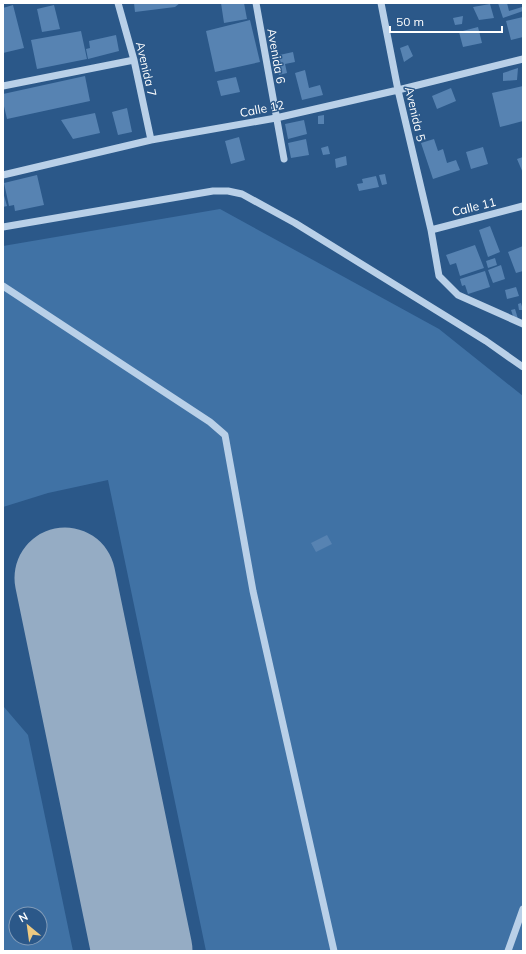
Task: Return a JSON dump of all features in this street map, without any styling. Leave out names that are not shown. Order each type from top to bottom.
[{"type":"street","name":"Avenida 7","points":[[118,3],[134,60],[151,140]]},
{"type":"street","name":"Avenida 6","points":[[256,3],[284,159]]},
{"type":"street","name":"Avenida 5","points":[[381,3],[398,90],[431,230]]},
{"type":"street","name":"Calle 12","points":[[3,175],[151,140],[276,118],[523,59]]},
{"type":"street","points":[[3,86],[134,60]]},
{"type":"street","points":[[3,227],[213,191],[228,190],[242,194],[295,223],[486,341],[523,367]]},
{"type":"street","name":"Calle 11","points":[[431,230],[523,206]]},
{"type":"street","points":[[431,230],[438,276],[458,295],[523,324]]},
{"type":"street","points":[[3,286],[210,422],[225,435],[253,591],[334,951]]},
{"type":"street","points":[[508,951],[523,909]]},
{"type":"shaded area","points":[[220,209],[439,329],[523,396],[523,951],[206,951],[108,480],[48,493],[3,507],[3,246]]},
{"type":"shaded area","points":[[3,704],[28,735],[73,951],[3,951]]},
{"type":"building","points":[[134,3],[180,3],[175,7],[135,12]]},
{"type":"building","points":[[221,3],[244,3],[247,19],[224,23]]},
{"type":"building","points":[[498,3],[507,3],[509,11],[522,7],[523,11],[503,18]]},
{"type":"building","points":[[490,4],[494,18],[479,20],[473,7]]},
{"type":"building","points":[[13,5],[24,48],[3,53],[3,8]]},
{"type":"building","points":[[54,5],[60,29],[42,32],[37,9]]},
{"type":"building","points":[[463,16],[462,24],[455,25],[453,18]]},
{"type":"building","points":[[523,17],[523,37],[511,40],[506,21]]},
{"type":"building","points":[[250,20],[260,62],[215,72],[206,31]]},
{"type":"building","points":[[478,27],[482,43],[463,47],[459,32]]},
{"type":"building","points":[[81,31],[87,59],[37,69],[31,40]]},
{"type":"building","points":[[116,35],[119,51],[88,59],[86,49],[90,48],[89,41]]},
{"type":"building","points":[[408,45],[413,56],[404,62],[400,48]]},
{"type":"building","points":[[293,52],[295,62],[285,64],[287,73],[279,75],[275,56]]},
{"type":"building","points":[[518,68],[517,80],[503,81],[503,73]]},
{"type":"building","points":[[305,70],[309,88],[320,85],[323,95],[302,100],[295,73]]},
{"type":"building","points":[[85,76],[90,101],[7,119],[3,102],[3,94]]},
{"type":"building","points":[[236,77],[240,92],[221,96],[217,81]]},
{"type":"building","points":[[523,86],[523,121],[500,127],[492,93]]},
{"type":"building","points":[[451,88],[456,101],[437,109],[432,96]]},
{"type":"building","points":[[127,108],[132,132],[118,135],[112,112]]},
{"type":"building","points":[[95,113],[100,133],[73,139],[61,120]]},
{"type":"building","points":[[324,115],[324,124],[318,124],[318,116]]},
{"type":"building","points":[[304,120],[307,134],[288,139],[285,124]]},
{"type":"building","points":[[239,137],[245,160],[231,164],[225,141]]},
{"type":"building","points":[[306,139],[309,155],[291,158],[288,143]]},
{"type":"building","points":[[434,139],[438,151],[443,149],[447,163],[456,160],[460,170],[433,179],[421,143]]},
{"type":"building","points":[[328,146],[330,154],[323,155],[321,148]]},
{"type":"building","points":[[483,147],[488,164],[471,169],[466,152]]},
{"type":"building","points":[[346,156],[347,165],[336,168],[335,159]]},
{"type":"building","points":[[523,157],[523,173],[517,159]]},
{"type":"building","points":[[385,174],[387,184],[382,185],[379,175]]},
{"type":"building","points":[[37,175],[44,205],[15,211],[14,205],[9,206],[4,183]]},
{"type":"building","points":[[376,176],[379,187],[359,191],[357,184],[363,183],[362,179]]},
{"type":"building","points":[[3,192],[7,206],[3,207]]},
{"type":"building","points":[[490,226],[500,252],[488,257],[479,230]]},
{"type":"building","points":[[475,245],[484,268],[460,276],[456,263],[450,265],[446,255]]},
{"type":"building","points":[[523,246],[523,271],[516,273],[508,252]]},
{"type":"building","points":[[495,258],[497,265],[488,268],[486,261]]},
{"type":"building","points":[[501,265],[505,279],[493,283],[488,270]]},
{"type":"building","points":[[485,271],[490,287],[468,294],[465,285],[462,286],[460,279]]},
{"type":"building","points":[[516,287],[519,296],[507,299],[505,290]]},
{"type":"building","points":[[521,303],[523,310],[519,310],[518,304]]},
{"type":"building","points":[[515,309],[518,319],[514,319],[511,310]]},
{"type":"building","points":[[327,535],[332,544],[316,552],[311,543]]},
{"type":"runway","points":[[65,578],[142,951]]}]
